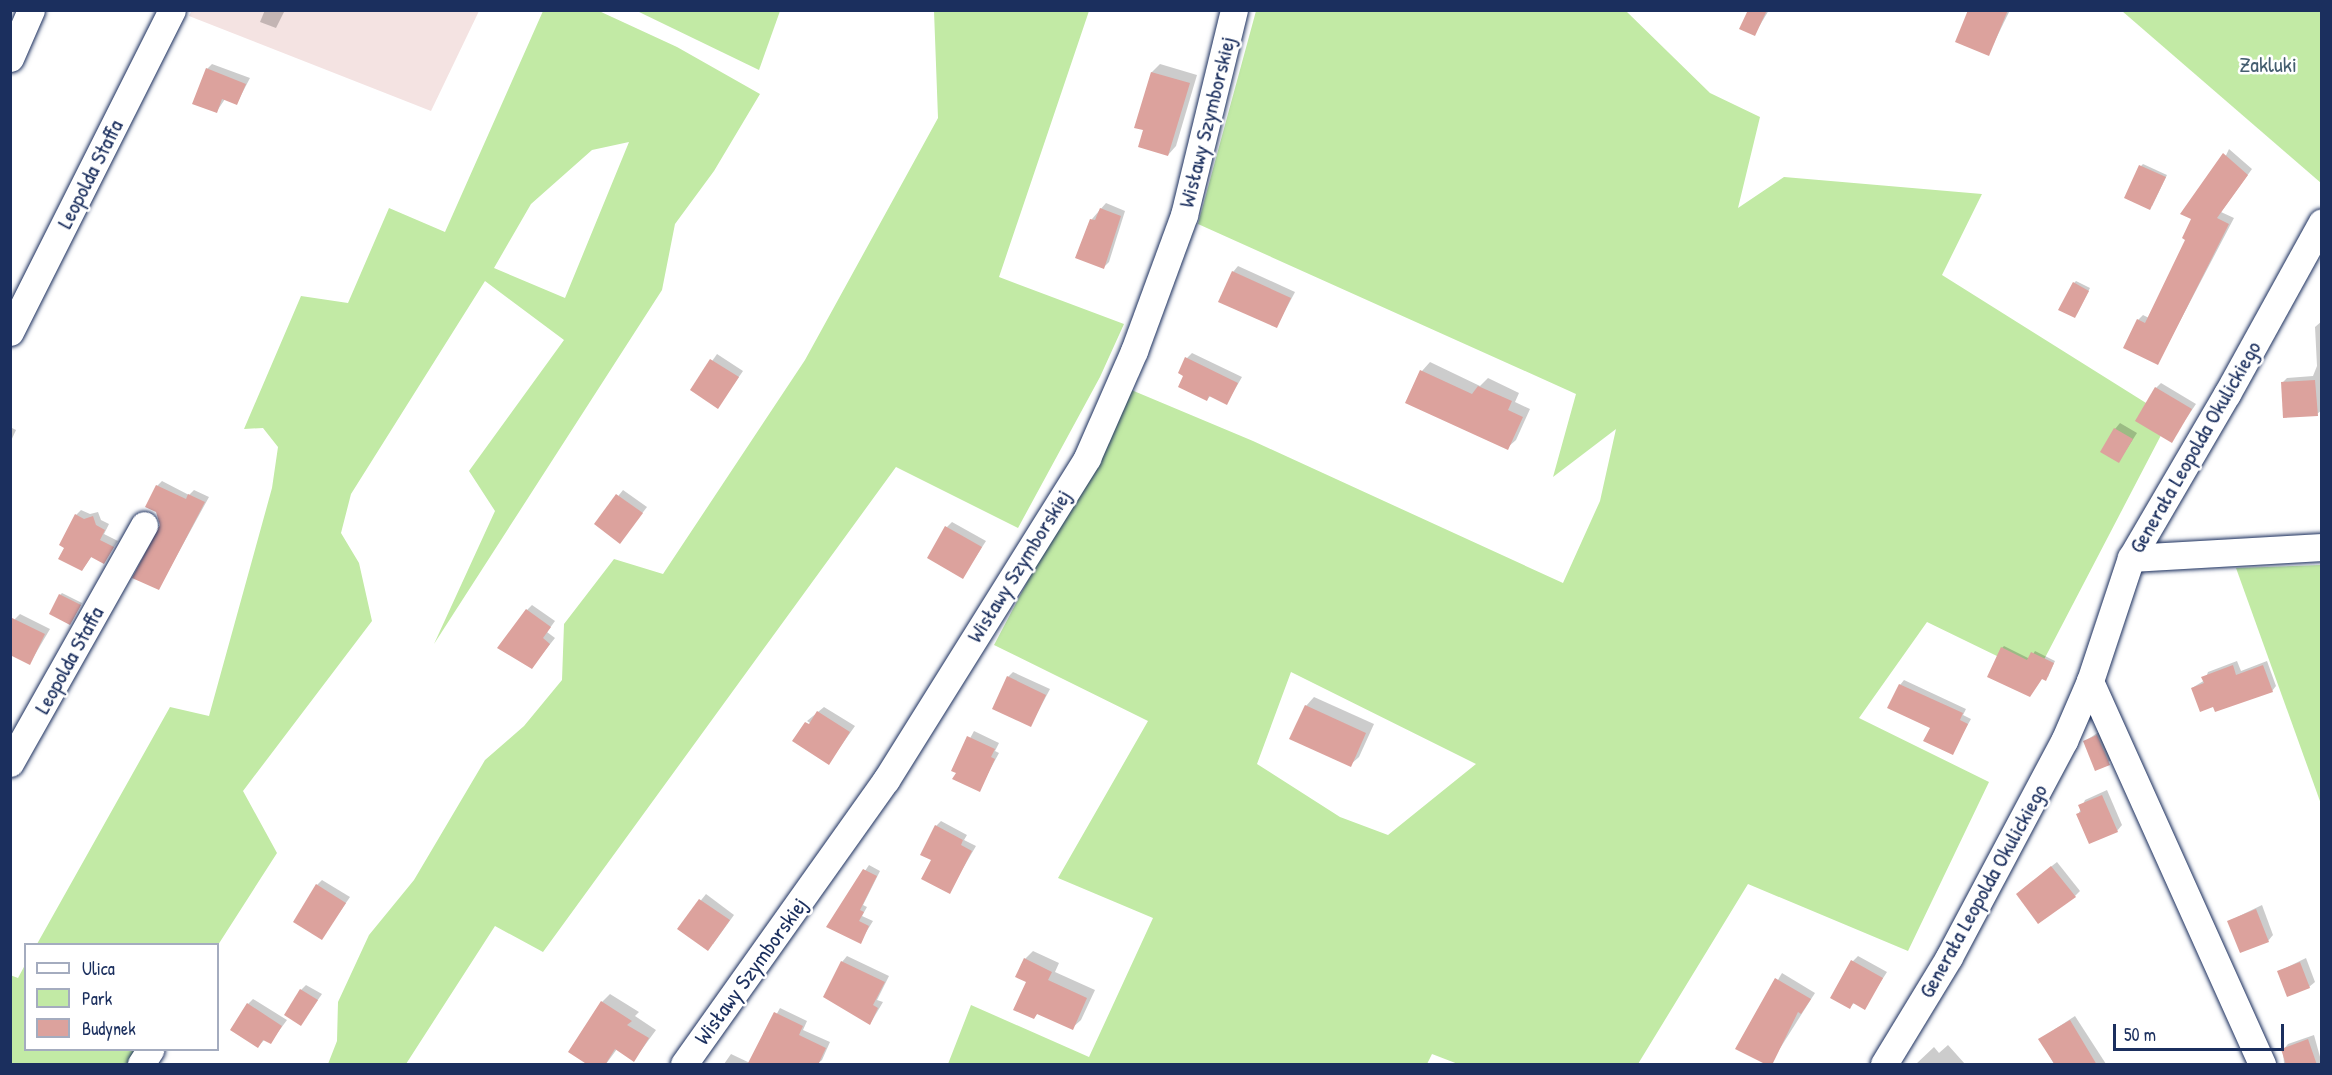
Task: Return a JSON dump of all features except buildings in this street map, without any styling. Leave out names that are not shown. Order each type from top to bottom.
[{"type":"street","points":[[10,58],[30,10]]},
{"type":"street","name":"Wisławy Szymborskiej","points":[[684,1065],[886,780],[1087,458],[1134,351],[1184,215],[1234,10]]},
{"type":"street","name":"Leopolda Staffa","points":[[10,332],[170,14]]},
{"type":"street","name":"Generała Leopolda Okulickiego","points":[[1884,1065],[1949,957],[2064,741],[2090,681],[2131,558],[2322,222]]},
{"type":"street","name":"Leopolda Staffa","points":[[10,763],[144,525]]},
{"type":"street","points":[[2131,558],[2322,547]]},
{"type":"street","points":[[2090,681],[2262,1065]]},
{"type":"street","points":[[141,1065],[149,1051]]},
{"type":"shaded area","points":[[192,10],[479,11],[431,111],[189,16]]},
{"type":"green space","points":[[779,10],[780,11],[759,70],[637,11]]},
{"type":"green space","points":[[543,11],[599,11],[677,47],[760,94],[714,171],[675,224],[662,290],[434,644],[495,511],[469,471],[564,340],[485,281],[351,494],[341,533],[359,563],[372,621],[243,791],[277,853],[219,943],[38,943],[170,707],[209,716],[272,488],[278,447],[263,428],[244,429],[301,296],[348,303],[389,208],[445,232]],"holes":[[[629,142],[565,298],[494,268],[531,204],[592,150]]]},
{"type":"green space","points":[[934,11],[1089,11],[999,277],[1124,324],[1100,377],[1018,528],[896,467],[543,952],[495,926],[406,1064],[328,1064],[337,1041],[338,1002],[369,935],[414,880],[485,760],[524,726],[562,680],[564,624],[614,559],[663,574],[805,360],[938,118]]},
{"type":"green space","points":[[1256,11],[1626,11],[1710,93],[1760,117],[1738,208],[1784,177],[1982,194],[1942,275],[2170,418],[2036,675],[1927,622],[1859,718],[1989,782],[1908,951],[1748,884],[1638,1064],[1458,1064],[1432,1054],[1427,1064],[948,1064],[971,1005],[1089,1057],[1153,918],[1058,878],[1148,721],[994,645],[1129,389],[1253,441],[1563,583],[1600,501],[1616,429],[1553,477],[1576,394],[1198,224]],"holes":[[[1291,672],[1476,764],[1388,835],[1340,817],[1257,764]]]},
{"type":"green space","name":"Zakluki","points":[[2122,11],[2321,11],[2321,183]]},
{"type":"green space","points":[[2322,565],[2321,804],[2236,568]]},
{"type":"green space","points":[[24,967],[24,1051],[149,1051],[140,1064],[11,1064],[10,975],[18,978]]}]
